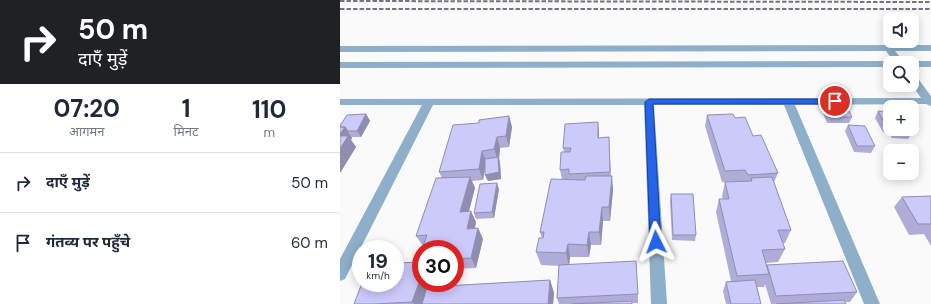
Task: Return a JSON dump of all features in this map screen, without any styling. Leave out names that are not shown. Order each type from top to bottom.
[{"type":"street","points":[[340,49],[889,48],[895,56]]},
{"type":"street","points":[[919,48],[931,48]]},
{"type":"street","points":[[340,65],[883,64]]},
{"type":"street","points":[[919,64],[931,64]]},
{"type":"street","points":[[919,87],[931,102]]},
{"type":"street","points":[[788,101],[872,304]]},
{"type":"street","points":[[340,102],[931,102]]},
{"type":"street","points":[[340,274],[429,102]]},
{"type":"street","points":[[649,102],[659,304]]},
{"type":"building","points":[[825,107],[847,107],[852,117],[829,117]]},
{"type":"building","points":[[878,111],[883,111],[883,120]]},
{"type":"building","points":[[366,114],[357,131],[348,131],[345,127],[340,127],[347,115]]},
{"type":"building","points":[[733,114],[735,118],[745,117],[753,136],[761,135],[778,173],[748,175],[745,170],[725,171],[707,115]]},
{"type":"building","points":[[509,116],[506,136],[497,137],[494,149],[482,151],[479,169],[439,172],[453,125],[479,123],[479,120]]},
{"type":"building","points":[[598,122],[598,138],[609,137],[610,172],[569,174],[569,169],[560,170],[561,152],[570,152],[571,148],[563,148],[565,124]]},
{"type":"building","points":[[848,125],[865,126],[875,146],[857,146]]},
{"type":"building","points":[[340,127],[345,127],[340,134]]},
{"type":"building","points":[[340,136],[348,136],[340,149]]},
{"type":"building","points":[[498,157],[499,172],[485,175],[485,159]]},
{"type":"building","points":[[586,176],[612,176],[609,207],[602,207],[599,232],[589,232],[587,245],[568,244],[566,253],[536,252],[539,238],[543,238],[544,232],[540,232],[551,179],[585,180]]},
{"type":"building","points":[[470,177],[460,212],[471,211],[467,229],[478,228],[471,258],[464,258],[464,240],[425,240],[427,235],[416,236],[436,178]]},
{"type":"building","points":[[772,177],[791,230],[778,230],[785,249],[762,250],[769,274],[737,276],[719,199],[729,199],[725,182],[752,181],[751,178]]},
{"type":"building","points":[[497,183],[492,212],[474,213],[480,184]]},
{"type":"building","points":[[671,194],[693,194],[696,235],[673,235]]},
{"type":"building","points":[[931,196],[931,224],[918,224],[902,197]]},
{"type":"building","points":[[636,261],[638,294],[557,298],[559,265]]},
{"type":"building","points":[[843,261],[857,292],[776,296],[767,265]]},
{"type":"building","points":[[412,262],[412,292],[416,292],[412,302],[354,304],[359,292],[404,292],[404,263]]},
{"type":"building","points":[[550,280],[548,304],[422,304],[426,292],[464,292],[464,285]]},
{"type":"building","points":[[755,280],[761,304],[731,304],[726,282]]},
{"type":"building","points":[[844,300],[846,304],[776,304]]},
{"type":"building","points":[[632,301],[632,304],[572,304]]},
{"type":"railway","points":[[340,1],[931,2]]},
{"type":"railway","points":[[340,9],[931,9]]},
{"type":"route","points":[[656,242],[649,102],[835,101]]}]
